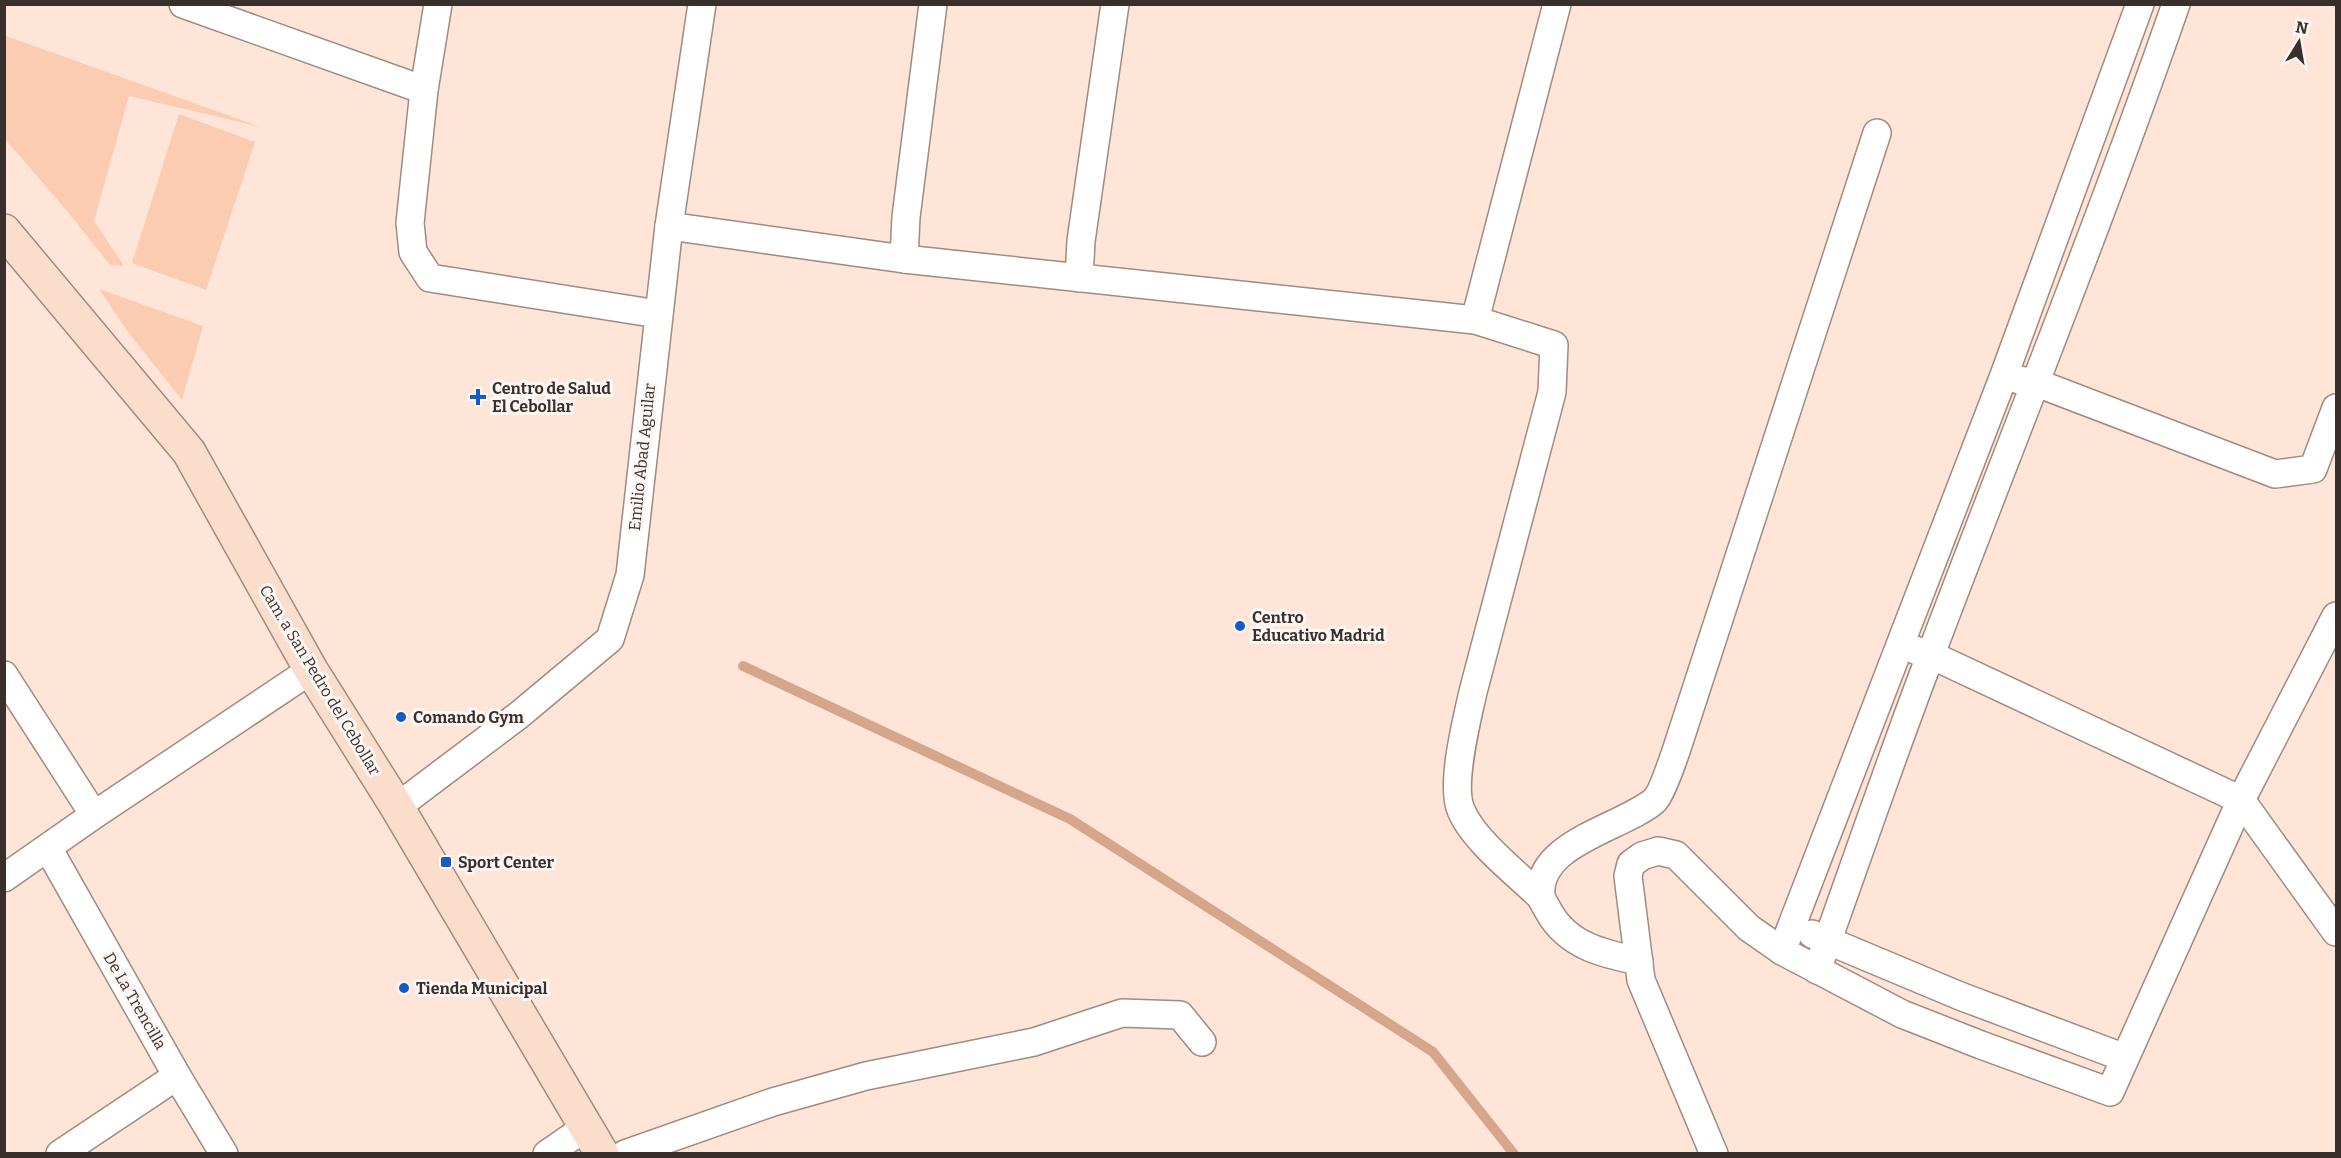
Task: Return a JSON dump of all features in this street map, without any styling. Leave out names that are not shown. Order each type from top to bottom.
[{"type":"street","points":[[183,4],[424,90]]},
{"type":"street","points":[[438,4],[424,90],[410,223],[413,252],[430,278],[658,314]]},
{"type":"street","name":"Emilio Abad Aguilar","points":[[397,807],[519,716],[610,639],[630,575],[669,226],[702,4]]},
{"type":"street","points":[[904,259],[906,216],[933,4]]},
{"type":"street","points":[[1079,278],[1081,241],[1115,4]]},
{"type":"street","points":[[1475,320],[1557,4]]},
{"type":"street","points":[[1782,951],[2002,378],[2140,4]]},
{"type":"street","points":[[1817,970],[1931,655],[2129,139],[2176,4]]},
{"type":"street","points":[[1541,897],[1544,872],[1560,854],[1592,834],[1632,816],[1656,799],[1679,742],[1877,133]]},
{"type":"street","points":[[669,226],[904,259],[1475,320],[1554,345],[1552,392],[1463,733],[1458,778],[1460,809],[1481,839],[1541,897],[1552,917],[1569,937],[1603,954],[1639,961]]},
{"type":"street","name":"Cam. a San Pedro del Cebollar","points":[[4,231],[189,453],[311,670],[397,807],[594,1140]]},
{"type":"street","points":[[2002,378],[2037,383],[2275,474],[2313,469],[2337,408]]},
{"type":"street","points":[[1714,1154],[1641,980],[1628,876],[1631,864],[1642,856],[1658,851],[1676,855],[1749,928],[1782,951],[1902,1014],[2110,1092],[2241,800],[2337,616]]},
{"type":"street","points":[[1900,646],[1931,655],[2241,800],[2337,932]]},
{"type":"street","points":[[4,878],[311,670]]},
{"type":"street","points":[[4,675],[94,815]]},
{"type":"street","name":"De La Trencilla","points":[[48,848],[177,1076],[224,1154]]},
{"type":"street","points":[[1792,924],[1827,942],[1960,996],[2125,1058]]},
{"type":"street","points":[[625,1154],[773,1102],[866,1077],[1034,1042],[1122,1013],[1180,1015],[1202,1042]]},
{"type":"street","points":[[60,1154],[177,1076]]},
{"type":"street","points":[[547,1154],[594,1140]]},
{"type":"shaded area","points":[[6,36],[261,127],[129,96],[94,221],[124,266],[110,265],[5,139],[4,40]]},
{"type":"shaded area","points":[[179,114],[255,142],[206,290],[132,263]]},
{"type":"shaded area","points":[[99,289],[203,326],[182,400],[128,332]]},
{"type":"waterway","points":[[743,666],[1070,819],[1433,1052],[1514,1154]]},
{"type":"place","name":"Centro de Salud El Cebollar","points":[[478,397]]},
{"type":"place","name":"Centro Educativo Madrid","points":[[1240,626]]},
{"type":"place","name":"Comando Gym","points":[[401,717]]},
{"type":"place","name":"Sport Center","points":[[446,862]]},
{"type":"place","name":"Tienda Municipal","points":[[404,988]]}]
